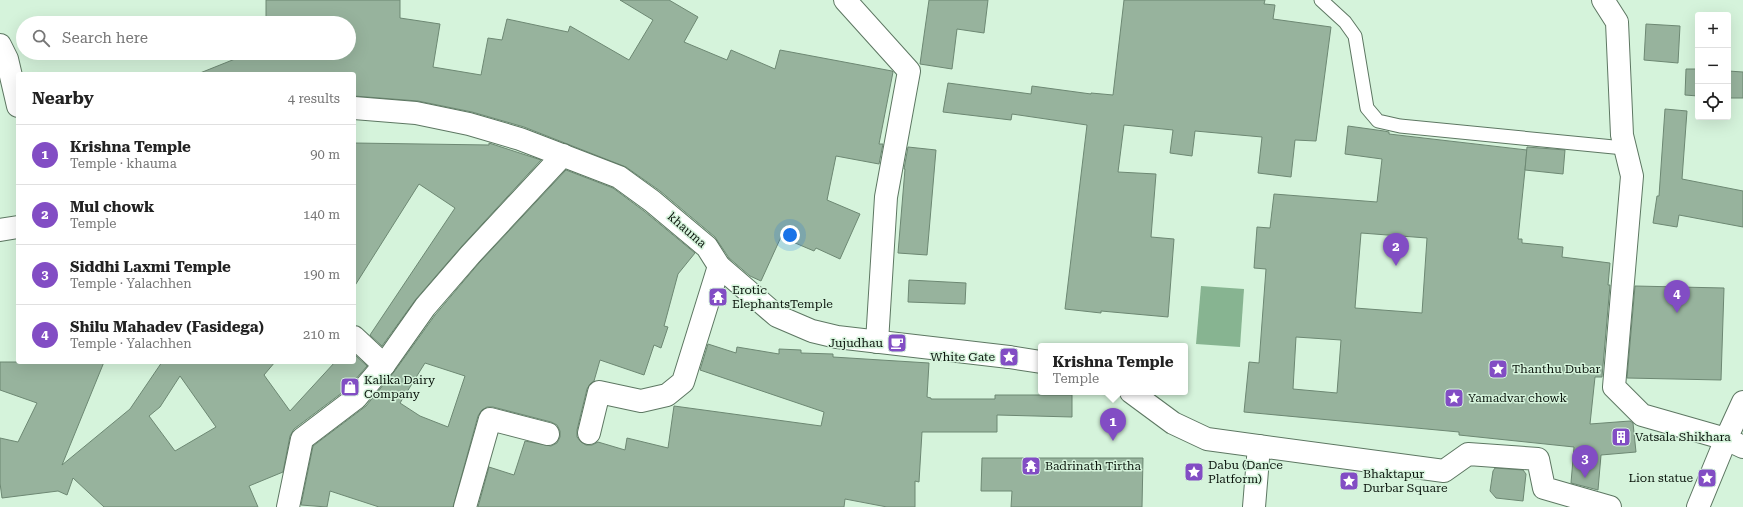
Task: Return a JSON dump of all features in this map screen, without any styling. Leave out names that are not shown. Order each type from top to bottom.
[{"type":"street","points":[[845,0],[909,71],[886,197],[877,342]]},
{"type":"street","points":[[1603,0],[1617,22],[1622,135],[1632,176],[1614,387],[1642,415],[1735,443]]},
{"type":"street","points":[[0,45],[7,59],[16,97]]},
{"type":"street","name":"khauma","points":[[356,108],[416,113],[469,124],[520,139],[618,177],[652,201],[707,246],[719,266],[777,316],[812,331],[837,337],[1038,362]]},
{"type":"street","points":[[288,507],[302,439],[356,398],[384,365],[435,295],[563,155]]},
{"type":"street","points":[[0,230],[16,227]]},
{"type":"street","points":[[588,433],[599,392],[641,401],[667,395],[683,382],[719,266]]},
{"type":"street","points":[[356,339],[384,365]]},
{"type":"street","points":[[1135,395],[1173,423],[1207,439],[1444,471],[1468,454],[1538,459],[1544,488],[1610,507]]},
{"type":"street","points":[[1698,507],[1735,443],[1743,402]]},
{"type":"street","points":[[465,507],[490,419],[548,434]]},
{"type":"street","points":[[1254,507],[1259,446]]},
{"type":"lane","points":[[1321,0],[1345,22],[1355,36],[1367,108],[1378,121],[1400,126],[1624,148]]},
{"type":"shaded area","points":[[1201,286],[1244,289],[1240,347],[1196,344]]},
{"type":"building","points":[[266,0],[400,0],[400,18],[440,24],[433,67],[481,75],[488,38],[502,40],[507,19],[568,32],[570,26],[629,60],[653,20],[620,0],[669,0],[698,17],[684,42],[727,60],[731,50],[775,69],[780,50],[892,71],[879,144],[883,144],[879,164],[836,156],[827,200],[860,214],[840,259],[816,248],[814,251],[781,237],[761,281],[750,276],[729,258],[715,237],[660,191],[626,167],[524,127],[472,112],[418,101],[356,96],[356,72],[202,72],[232,60],[356,60],[356,16],[266,16]]},
{"type":"building","points":[[929,0],[988,0],[984,33],[957,29],[952,69],[920,64]]},
{"type":"building","points":[[1124,0],[1265,0],[1264,4],[1275,5],[1273,19],[1331,27],[1316,141],[1295,140],[1291,177],[1258,173],[1262,137],[1195,131],[1192,156],[1170,153],[1173,130],[1124,125],[1118,172],[1156,174],[1151,237],[1174,239],[1168,317],[1101,311],[1101,313],[1065,309],[1087,125],[1012,114],[1011,120],[943,112],[948,83],[1031,94],[1032,86],[1091,94],[1113,95]]},
{"type":"building","points":[[1646,24],[1680,26],[1678,63],[1644,60]]},
{"type":"building","points":[[1686,69],[1695,69],[1695,96],[1685,95]]},
{"type":"building","points":[[1731,71],[1743,72],[1743,98],[1731,98]]},
{"type":"building","points":[[1665,109],[1687,111],[1682,179],[1743,191],[1743,227],[1679,215],[1677,227],[1653,223],[1657,196],[1659,196]]},
{"type":"building","points":[[1348,126],[1384,131],[1389,132],[1389,134],[1527,150],[1518,239],[1522,239],[1522,243],[1563,247],[1562,257],[1610,263],[1608,285],[1610,285],[1602,377],[1595,377],[1590,424],[1630,421],[1633,423],[1636,452],[1601,455],[1598,490],[1571,483],[1574,447],[1459,435],[1459,432],[1244,412],[1249,362],[1259,363],[1266,269],[1254,268],[1257,227],[1270,228],[1274,194],[1377,202],[1382,159],[1345,154]],"holes":[[[1361,233],[1427,238],[1422,313],[1355,308]],[[1296,337],[1341,340],[1337,393],[1293,389]]]},
{"type":"building","points":[[356,143],[489,145],[489,143],[541,160],[461,247],[416,299],[382,346],[370,335],[455,208],[419,184],[356,284]]},
{"type":"building","points":[[908,147],[936,150],[927,255],[898,253],[904,169]]},
{"type":"building","points":[[1527,147],[1565,150],[1563,174],[1525,170]]},
{"type":"building","points":[[566,170],[613,188],[644,211],[695,253],[678,274],[664,326],[668,327],[661,348],[654,345],[644,375],[600,360],[594,381],[587,389],[577,430],[577,437],[586,445],[592,445],[598,442],[625,450],[627,438],[668,448],[674,406],[821,426],[824,412],[700,370],[708,344],[736,353],[737,347],[779,354],[779,349],[801,350],[801,353],[833,354],[833,357],[929,363],[927,397],[931,399],[995,399],[995,395],[1072,395],[1072,417],[997,415],[997,432],[922,432],[919,482],[915,481],[915,507],[887,507],[845,499],[844,507],[478,507],[489,467],[514,475],[525,441],[551,446],[557,443],[560,437],[560,431],[557,425],[551,422],[493,407],[487,407],[482,410],[478,416],[453,507],[379,507],[330,491],[327,507],[301,505],[313,446],[366,406],[394,372],[435,315],[479,263]],"holes":[[[425,363],[465,376],[448,427],[420,416],[400,403]]]},
{"type":"building","points":[[909,280],[966,283],[965,304],[908,302]]},
{"type":"building","points":[[1635,286],[1724,288],[1721,380],[1627,378]]},
{"type":"building","points":[[356,356],[367,366],[347,389],[294,429],[290,436],[283,472],[249,486],[258,507],[104,507],[73,478],[67,495],[58,491],[2,498],[0,483],[0,438],[18,442],[37,403],[0,390],[0,362],[16,362],[16,364],[103,364],[62,465],[130,409],[161,364],[273,364],[264,375],[290,411],[333,364],[356,364]],"holes":[[[180,376],[216,427],[175,451],[149,416],[160,407]]]},
{"type":"building","points":[[982,458],[1143,458],[1142,507],[1011,507],[1012,491],[981,491]]},
{"type":"building","points":[[1495,468],[1523,470],[1526,474],[1523,501],[1496,498],[1490,491],[1493,471]]},
{"type":"place","name":"Mul chowk","points":[[1396,266]]},
{"type":"place","name":"Erotic ElephantsTemple","points":[[718,297]]},
{"type":"place","name":"Shilu Mahadev (Fasidega)","points":[[1677,313]]},
{"type":"place","name":"Jujudhau","points":[[897,343]]},
{"type":"place","name":"White Gate","points":[[1009,357]]},
{"type":"place","name":"Thanthu Dubar","points":[[1498,369]]},
{"type":"place","name":"Kalika Dairy Company","points":[[350,387]]},
{"type":"place","name":"Yamadvar chowk","points":[[1454,398]]},
{"type":"place","name":"Vatsala Shikhara","points":[[1621,437]]},
{"type":"place","name":"Krishna Temple","points":[[1113,441]]},
{"type":"place","name":"Badrinath Tirtha","points":[[1031,466]]},
{"type":"place","name":"Dabu (Dance Platform)","points":[[1194,472]]},
{"type":"place","name":"Siddhi Laxmi Temple","points":[[1585,478]]},
{"type":"place","name":"Lion statue","points":[[1707,478]]},
{"type":"place","name":"Bhaktapur Durbar Square","points":[[1349,481]]}]
